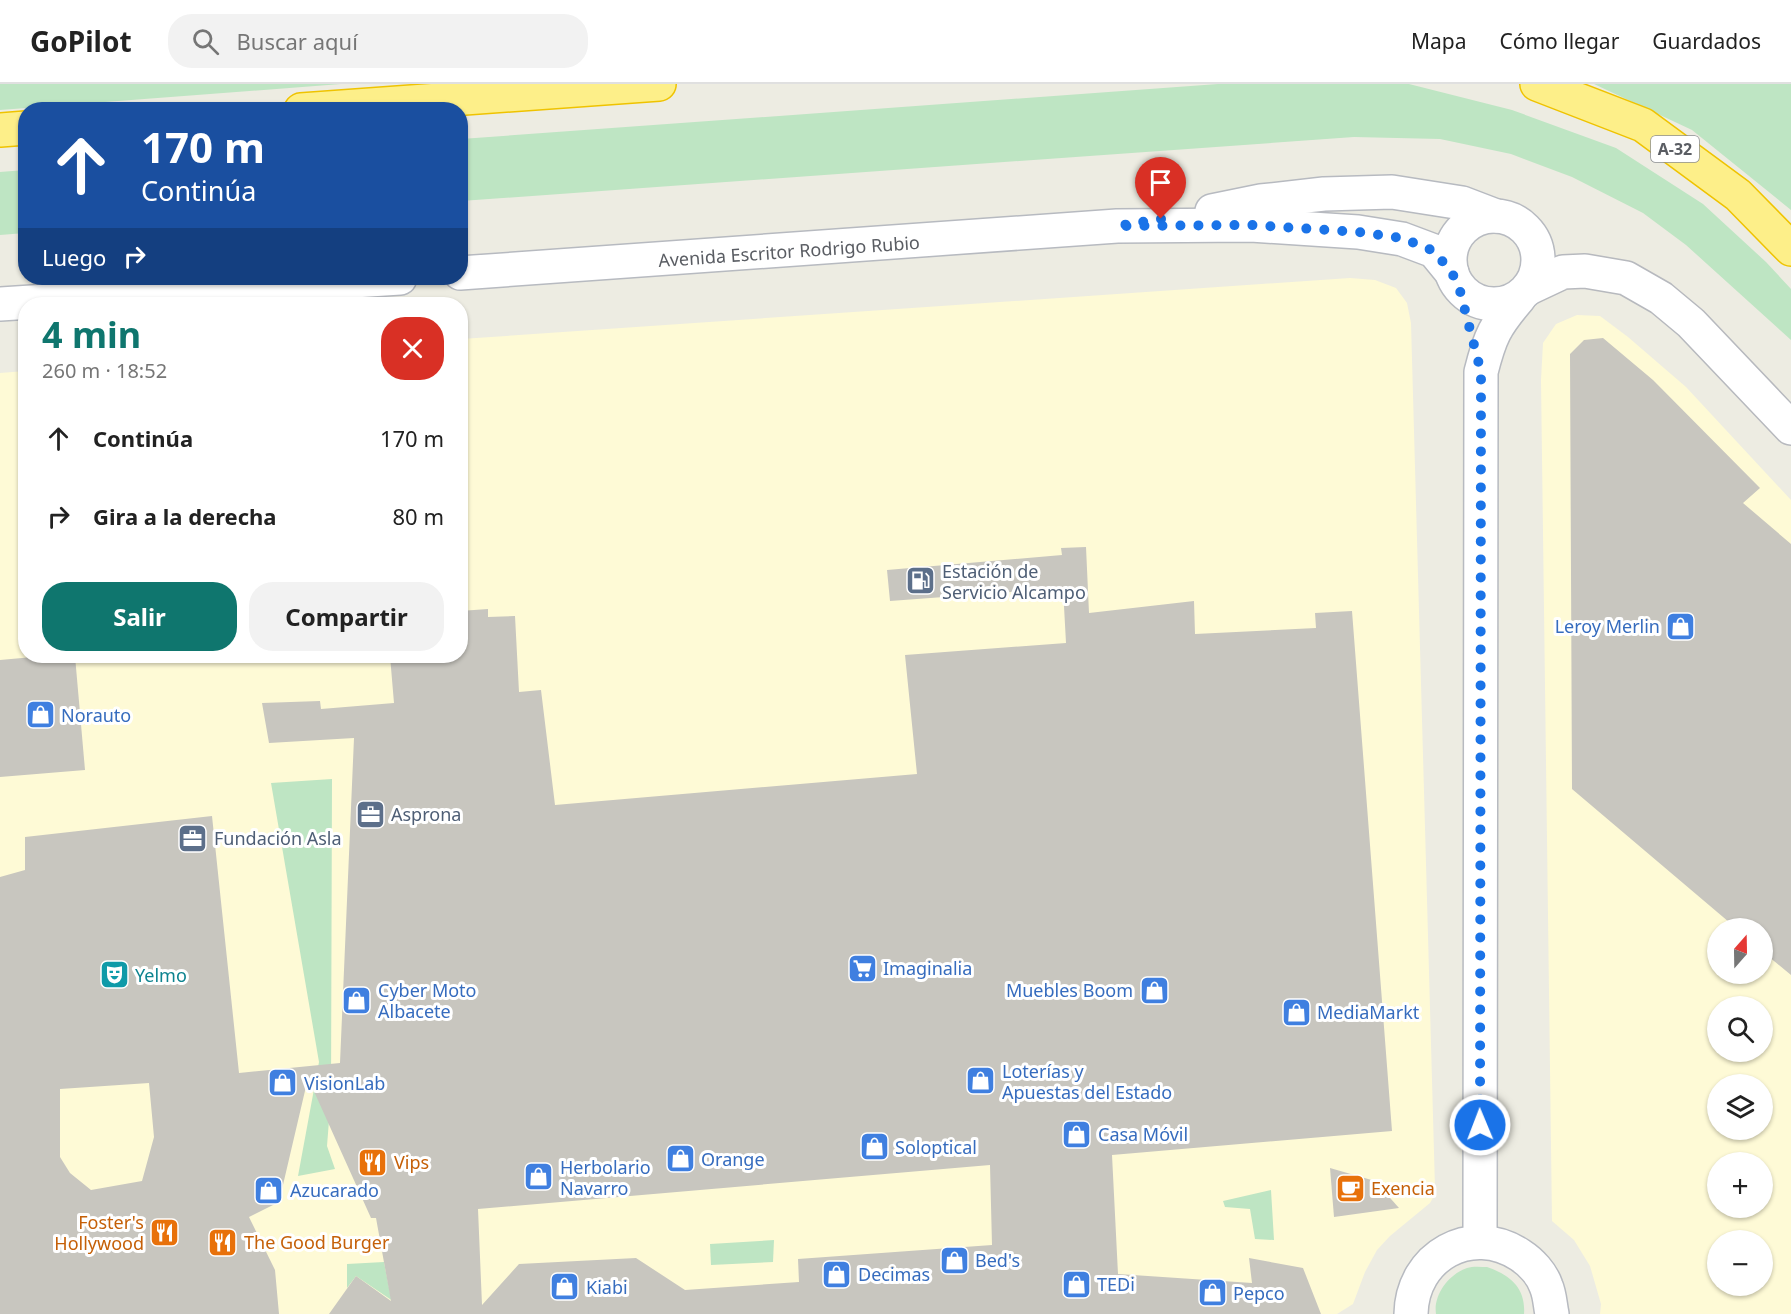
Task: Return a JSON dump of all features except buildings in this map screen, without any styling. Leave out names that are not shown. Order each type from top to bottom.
[{"type":"highway","points":[[411,102],[659,84]]},
{"type":"highway","name":"A-32","points":[[1537,84],[1643,125],[1738,195],[1791,249]]},
{"type":"highway","points":[[0,130],[18,129]]},
{"type":"street","name":"Avenida Escritor Rodrigo Rubio","points":[[1117,226],[1261,201],[1324,194],[1392,192],[1462,203],[1496,216]]},
{"type":"street","points":[[1479,1242],[1481,372],[1489,340],[1500,320],[1524,293],[1536,274],[1539,258],[1535,243],[1523,226],[1509,218],[1496,216],[1481,218],[1461,231],[1454,241],[1450,256],[1481,372]]},
{"type":"street","name":"Avenida Escritor Rodrigo Rubio","points":[[468,272],[1117,226],[1251,225],[1358,232],[1402,238],[1434,251],[1455,280]]},
{"type":"street","points":[[1455,280],[1465,294],[1479,302],[1494,305],[1504,304],[1563,272],[1585,271],[1626,278],[1661,298],[1691,324],[1791,428]]},
{"type":"street","points":[[108,297],[292,285]]},
{"type":"street","points":[[0,304],[18,303]]},
{"type":"street","points":[[1410,1314],[1411,1301],[1417,1282],[1428,1265],[1443,1252],[1460,1245],[1479,1242],[1507,1247],[1531,1262],[1546,1286],[1552,1314]]},
{"type":"shaded area","points":[[1350,278],[1375,280],[1396,288],[1407,303],[1411,323],[1435,1188],[1430,1203],[1390,1236],[1377,1250],[1365,1272],[1353,1304],[1337,1314],[0,1314],[0,373],[18,372],[18,663],[468,663],[468,339]]},
{"type":"shaded area","points":[[1577,315],[1600,316],[1686,387],[1791,500],[1791,1314],[1600,1314],[1601,1304],[1590,1266],[1574,1240],[1552,1221],[1541,380],[1543,343],[1556,324]]},
{"type":"green space","points":[[0,84],[341,84],[105,102],[18,102],[18,109],[0,110]]},
{"type":"green space","points":[[1218,84],[1409,84],[1512,110],[1616,148],[1703,204],[1766,262],[1791,289],[1791,340],[1686,245],[1643,213],[1572,177],[1511,154],[1440,139],[1354,137],[468,200],[468,138]]},
{"type":"green space","points":[[1594,84],[1791,84],[1791,210],[1692,130]]},
{"type":"green space","points":[[18,171],[18,234],[0,235],[0,172]]},
{"type":"green space","points":[[332,779],[331,1095],[327,1146],[335,1169],[298,1176],[319,1062],[271,783]]},
{"type":"green space","points":[[1271,1190],[1274,1240],[1255,1239],[1250,1209],[1225,1207],[1223,1201]]},
{"type":"green space","points":[[774,1240],[773,1262],[711,1265],[710,1244]]},
{"type":"green space","points":[[384,1262],[390,1293],[451,1287],[412,1314],[356,1276],[347,1288],[347,1264]]},
{"type":"green space","points":[[1487,1267],[1503,1274],[1515,1284],[1522,1297],[1524,1314],[1436,1314],[1437,1300],[1448,1280],[1467,1268]]},
{"type":"place","name":"Estación de Servicio Alcampo","points":[[921,581]]},
{"type":"place","name":"Leroy Merlin","points":[[1681,626]]},
{"type":"place","name":"Norauto","points":[[40,715]]},
{"type":"place","name":"Asprona","points":[[370,814]]},
{"type":"place","name":"Fundación Asla","points":[[193,838]]},
{"type":"place","name":"Imaginalia","points":[[862,968]]},
{"type":"place","name":"Yelmo","points":[[114,975]]},
{"type":"place","name":"Muebles Boom","points":[[1154,990]]},
{"type":"place","name":"Cyber Moto Albacete","points":[[357,1000]]},
{"type":"place","name":"MediaMarkt","points":[[1296,1012]]},
{"type":"place","name":"Loterías y Apuestas del Estado","points":[[981,1081]]},
{"type":"place","name":"VisionLab","points":[[283,1083]]},
{"type":"place","name":"Casa Móvil","points":[[1077,1134]]},
{"type":"place","name":"Soloptical","points":[[874,1147]]},
{"type":"place","name":"Orange","points":[[680,1159]]},
{"type":"place","name":"Vips","points":[[373,1162]]},
{"type":"place","name":"Herbolario Navarro","points":[[539,1177]]},
{"type":"place","name":"Exencia","points":[[1350,1188]]},
{"type":"place","name":"Azucarado","points":[[269,1190]]},
{"type":"place","name":"Foster's Hollywood","points":[[165,1232]]},
{"type":"place","name":"The Good Burger","points":[[223,1242]]},
{"type":"place","name":"Bed's","points":[[954,1260]]},
{"type":"place","name":"Decimas","points":[[837,1274]]},
{"type":"place","name":"TEDi","points":[[1076,1284]]},
{"type":"place","name":"Kiabi","points":[[565,1287]]},
{"type":"place","name":"Pepco","points":[[1212,1293]]},
{"type":"route","points":[[1161,219],[1117,226],[1251,225],[1358,232],[1402,238],[1434,251],[1452,273],[1459,287],[1481,372],[1480,1125]]}]
